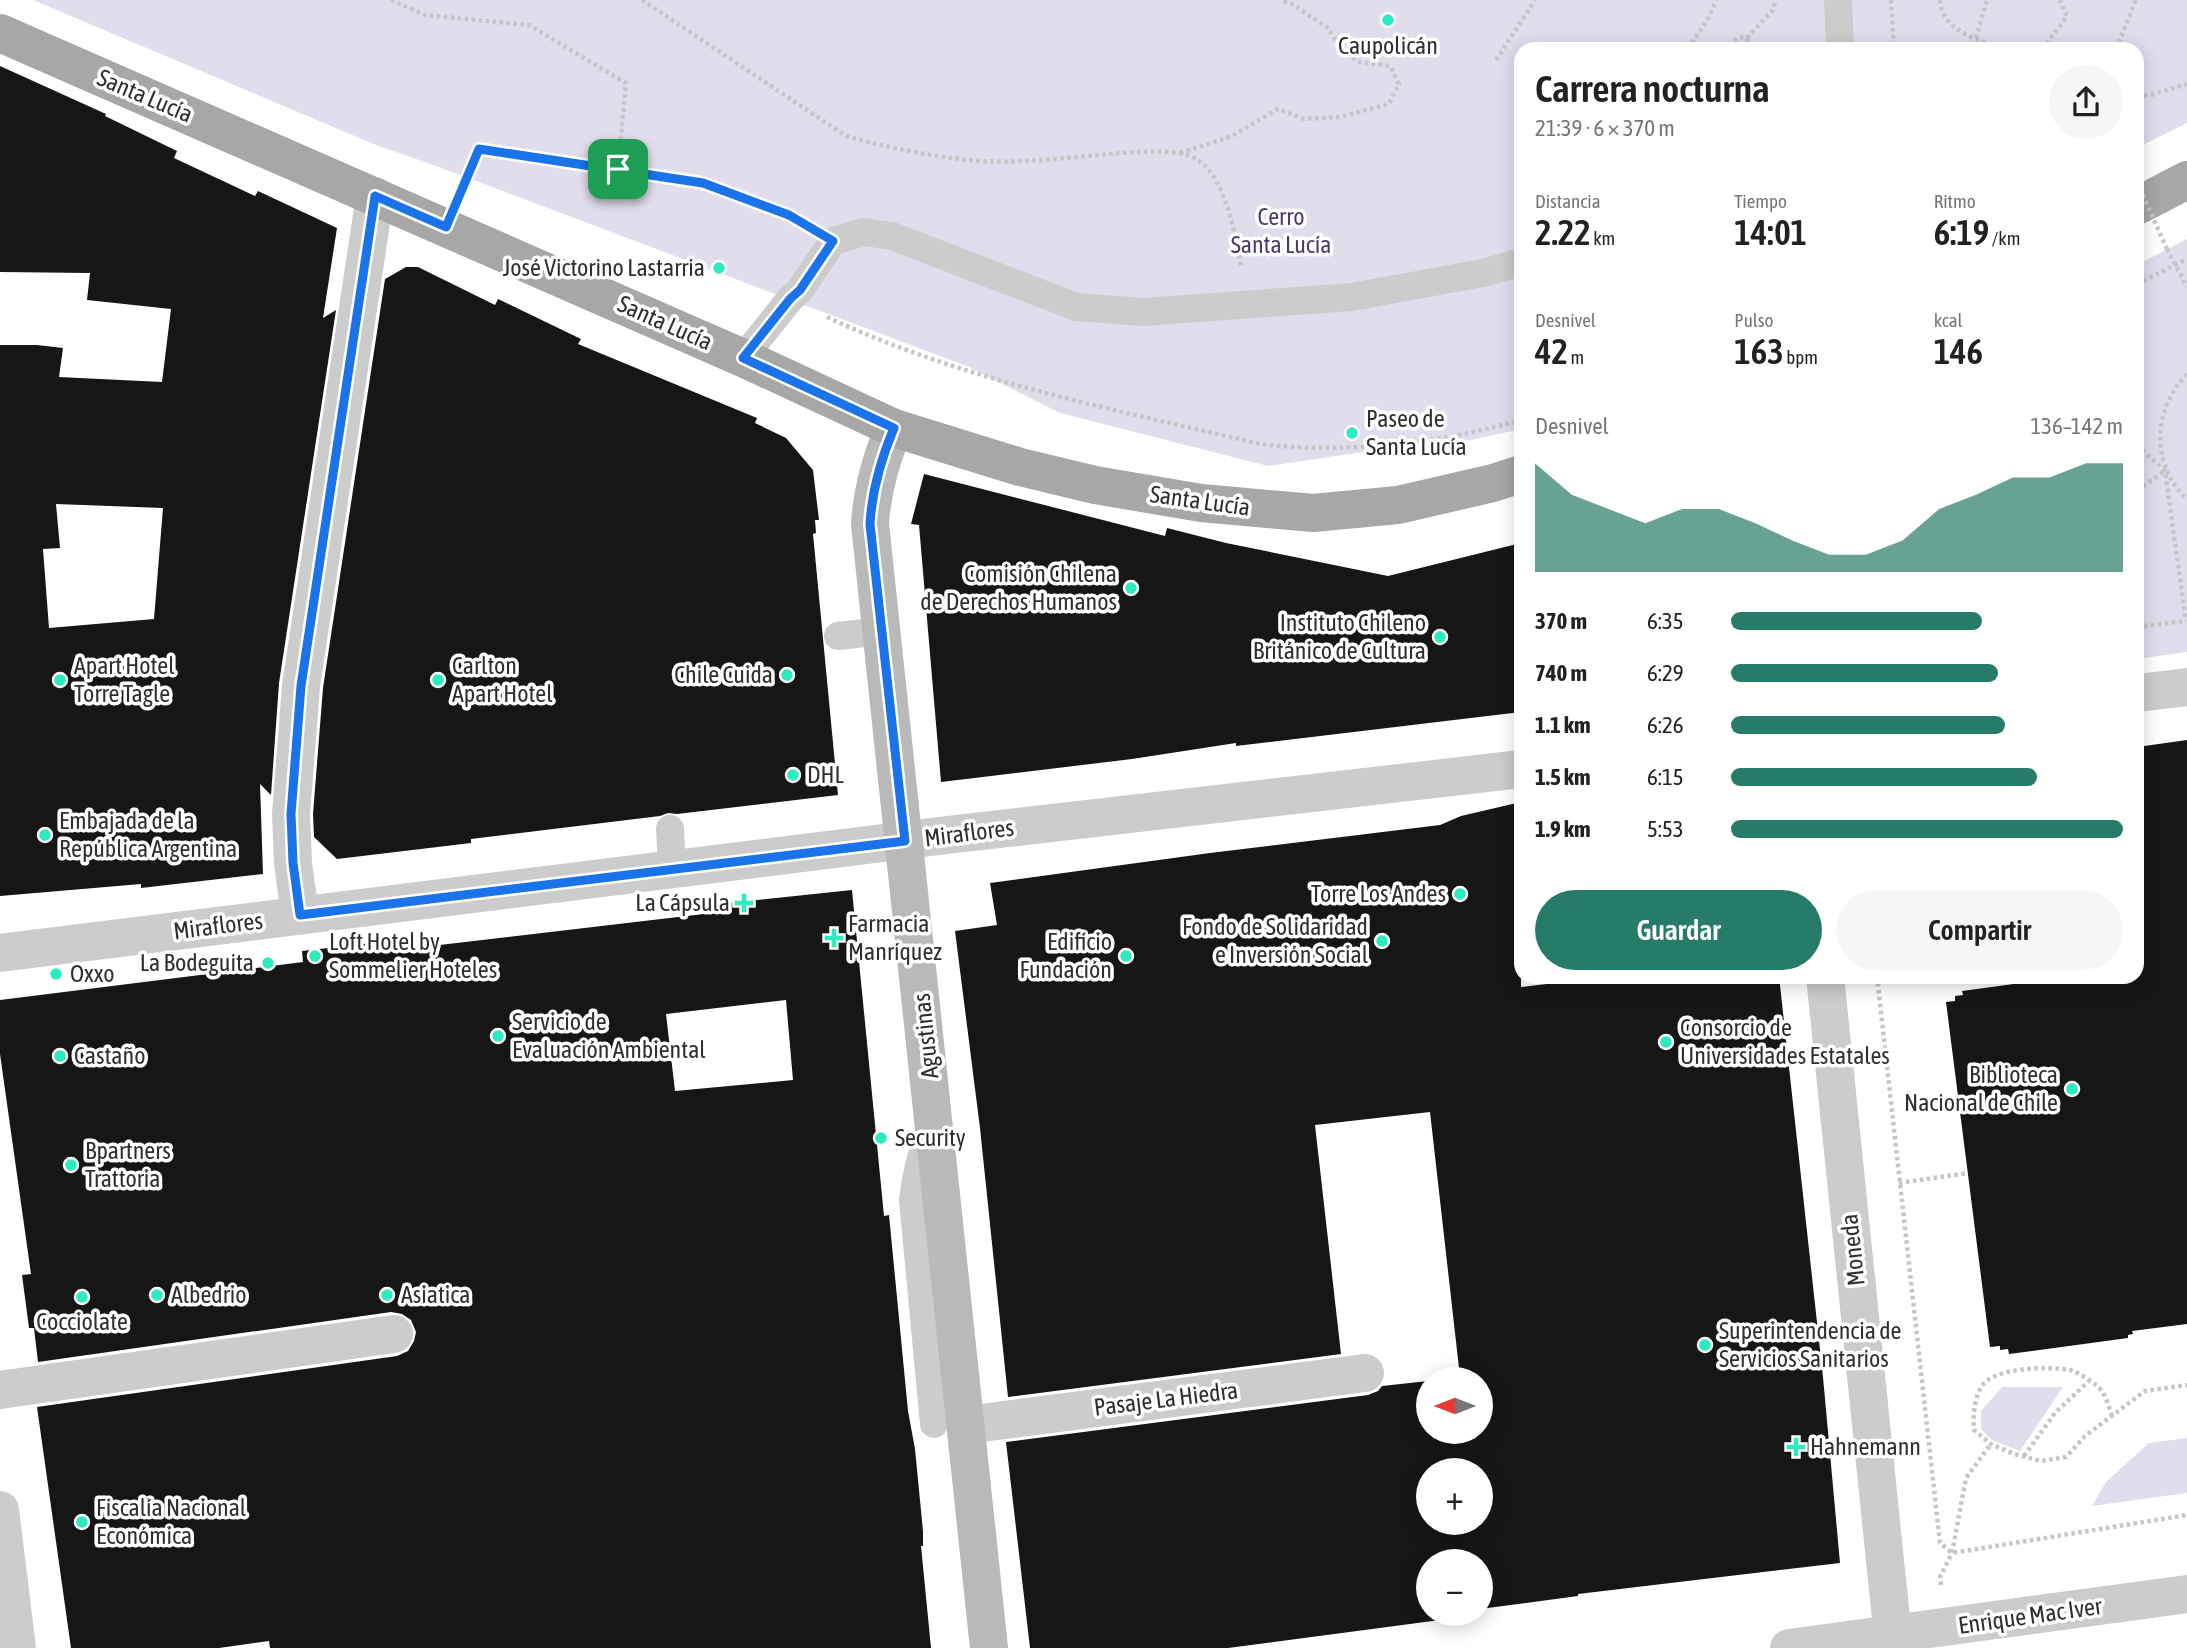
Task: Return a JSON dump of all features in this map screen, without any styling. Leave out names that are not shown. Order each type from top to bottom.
[{"type":"main road","name":"Santa Lucía","points":[[0,33],[743,358],[894,428],[1020,467],[1095,485],[1201,503],[1313,513],[1398,505],[1514,476]]},
{"type":"main road","points":[[2144,202],[2187,180]]},
{"type":"main road","name":"Agustinas","points":[[894,428],[880,461],[870,524],[934,1122],[950,1424],[989,1648]]},
{"type":"street","points":[[300,915],[293,863],[291,814],[301,686],[375,196]]},
{"type":"street","points":[[2144,692],[2187,687]]},
{"type":"street","name":"Miraflores","points":[[0,953],[672,869],[1514,770]]},
{"type":"street","name":"Moneda","points":[[1826,984],[1893,1642]]},
{"type":"street","points":[[0,1391],[394,1334]]},
{"type":"street","name":"Pasaje La Hiedra","points":[[950,1424],[1365,1373]]},
{"type":"street","points":[[0,1510],[17,1648]]},
{"type":"street","name":"Enrique Mac Iver","points":[[1789,1648],[1893,1642],[1944,1628],[2187,1594]]},
{"type":"lane","points":[[1838,0],[1840,42]]},
{"type":"lane","points":[[743,358],[800,290],[833,241],[864,232],[892,236],[1076,307],[1143,312],[1352,297],[1483,273],[1514,264]]},
{"type":"lane","points":[[838,636],[882,631]]},
{"type":"lane","points":[[670,830],[672,869]]},
{"type":"path","points":[[391,0],[425,15],[529,25],[626,83],[618,169]]},
{"type":"path","points":[[642,0],[846,135],[883,146],[968,160],[1051,159],[1143,151],[1177,153],[1198,159],[1218,184],[1235,235],[1248,305]]},
{"type":"path","points":[[1177,153],[1232,135],[1278,109],[1304,119],[1340,117],[1389,104],[1399,84],[1390,66],[1359,62],[1340,49],[1328,29],[1292,4],[1281,0]]},
{"type":"path","points":[[1496,60],[1535,0]]},
{"type":"path","points":[[1693,42],[1709,17],[1716,0]]},
{"type":"path","points":[[1746,38],[1772,11],[1776,0]]},
{"type":"path","points":[[1891,0],[1894,42]]},
{"type":"path","points":[[1940,0],[1945,18],[1955,29],[1986,42]]},
{"type":"path","points":[[1976,38],[1987,0]]},
{"type":"path","points":[[2047,42],[2067,17],[2060,0]]},
{"type":"path","points":[[2119,42],[2136,0]]},
{"type":"path","points":[[1732,42],[1739,37],[1746,38]]},
{"type":"path","points":[[1746,38],[1747,42]]},
{"type":"path","points":[[2144,96],[2187,84]]},
{"type":"path","points":[[446,227],[479,149],[703,183],[789,215],[833,241]]},
{"type":"path","points":[[2144,197],[2187,287]]},
{"type":"path","points":[[2144,280],[2187,259]]},
{"type":"path","points":[[790,299],[862,333],[936,362],[1006,383],[1260,444],[1302,449],[1365,447],[1427,441],[1514,422]]},
{"type":"path","points":[[2144,626],[2186,620],[2160,439],[2163,412],[2174,387],[2187,373]]},
{"type":"path","points":[[2144,452],[2165,471],[2177,490],[2187,499]]},
{"type":"path","points":[[2144,485],[2165,471]]},
{"type":"path","points":[[1878,984],[1940,1543],[1951,1552],[2187,1515]]},
{"type":"path","points":[[1899,1183],[1968,1173]]},
{"type":"path","points":[[2112,1416],[2101,1389],[2072,1370],[2003,1372],[1982,1385],[1973,1411],[1974,1430],[1991,1444],[2041,1461],[2066,1457],[2085,1436],[2112,1416],[2145,1391],[2187,1385]]},
{"type":"path","points":[[2024,1456],[2055,1413],[2090,1381]]},
{"type":"path","points":[[1944,1628],[1940,1577],[1951,1552],[1966,1478],[1991,1444]]},
{"type":"green space","name":"Cerro Santa Lucía","points":[[33,0],[2187,0],[2187,123],[2144,144],[2144,42],[1514,42],[1514,431],[1382,457],[1364,452],[1268,466],[1060,413],[969,367],[376,145]]},
{"type":"green space","points":[[2187,239],[2187,652],[2144,658],[2144,261]]},
{"type":"green space","points":[[2002,1387],[2063,1387],[2020,1451],[1992,1440],[1981,1429],[1981,1411]]},
{"type":"green space","points":[[2187,1438],[2187,1493],[2092,1506],[2106,1482],[2149,1443]]},
{"type":"building","points":[[0,66],[106,114],[105,116],[177,151],[174,158],[255,196],[258,191],[337,228],[323,318],[336,310],[279,683],[271,795],[260,784],[263,874],[141,888],[141,884],[0,896],[0,345],[63,348],[59,377],[162,382],[171,309],[87,300],[90,273],[0,272]],"holes":[[[56,504],[163,508],[154,619],[49,628],[43,549],[60,548]]]},
{"type":"building","points":[[406,267],[418,267],[495,305],[498,299],[581,339],[578,344],[757,418],[755,423],[786,438],[813,470],[819,520],[815,520],[816,533],[813,534],[838,795],[668,813],[471,839],[471,843],[337,859],[314,837],[313,814],[323,688],[385,279]]},
{"type":"building","points":[[924,474],[1165,536],[1167,528],[1226,543],[1388,576],[1514,545],[1514,713],[1236,746],[1236,743],[1132,759],[941,782],[919,525],[911,524]]},
{"type":"building","name":"Biblioteca Nacional de Chile","points":[[2187,740],[2187,1324],[2132,1331],[2133,1334],[2128,1335],[2128,1338],[2009,1354],[2008,1349],[2000,1350],[2000,1346],[1990,1347],[1946,1002],[1955,1001],[1955,996],[1963,995],[1962,991],[2013,984],[2144,984],[2144,746]]},
{"type":"building","points":[[1514,804],[1514,984],[1521,984],[1521,987],[1546,984],[1780,984],[1823,1377],[1840,1563],[1578,1594],[1493,1607],[1493,1549],[1416,1549],[1416,1623],[1228,1648],[1030,1648],[1006,1442],[1368,1395],[1382,1386],[1416,1382],[1416,1444],[1493,1444],[1493,1367],[1459,1367],[1430,1112],[1315,1125],[1341,1354],[1008,1397],[980,1128],[955,931],[997,925],[990,883],[1440,825],[1461,816]]},
{"type":"building","points":[[852,890],[884,1216],[889,1215],[908,1411],[915,1449],[931,1648],[270,1648],[269,1641],[219,1648],[71,1648],[37,1407],[397,1356],[408,1351],[416,1332],[411,1320],[402,1314],[391,1312],[38,1362],[34,1328],[29,1328],[22,1275],[31,1274],[0,1054],[0,1000],[303,962],[302,951],[380,942],[380,952],[729,911],[728,903]],"holes":[[[786,1000],[793,1080],[675,1091],[666,1014]]]},
{"type":"place","name":"Caupolicán","points":[[1388,20]]},
{"type":"place","name":"José Victorino Lastarria","points":[[719,268]]},
{"type":"place","name":"Paseo de Santa Lucía","points":[[1352,433]]},
{"type":"place","name":"Comisión Chilena de Derechos Humanos","points":[[1131,588]]},
{"type":"place","name":"Instituto Chileno Británico de Cultura","points":[[1440,637]]},
{"type":"place","name":"Chile Cuida","points":[[787,675]]},
{"type":"place","name":"Apart Hotel Torre Tagle","points":[[60,680]]},
{"type":"place","name":"Carlton Apart Hotel","points":[[438,680]]},
{"type":"place","name":"DHL","points":[[793,775]]},
{"type":"place","name":"Embajada de la República Argentina","points":[[45,835]]},
{"type":"place","name":"Torre Los Andes","points":[[1460,894]]},
{"type":"place","name":"La Cápsula","points":[[744,903]]},
{"type":"place","name":"Farmacia Manríquez","points":[[834,938]]},
{"type":"place","name":"Fondo de Solidaridad e Inversión Social","points":[[1382,941]]},
{"type":"place","name":"Loft Hotel by Sommelier Hoteles","points":[[315,956]]},
{"type":"place","name":"Edificio Fundación","points":[[1126,956]]},
{"type":"place","name":"La Bodeguita","points":[[268,963]]},
{"type":"place","name":"Oxxo","points":[[56,974]]},
{"type":"place","name":"Servicio de Evaluación Ambiental","points":[[498,1036]]},
{"type":"place","name":"Consorcio de Universidades Estatales","points":[[1666,1042]]},
{"type":"place","name":"Castaño","points":[[60,1056]]},
{"type":"place","name":"Biblioteca Nacional de Chile","points":[[2072,1089]]},
{"type":"place","name":"Security","points":[[881,1138]]},
{"type":"place","name":"Bpartners Trattoria","points":[[71,1165]]},
{"type":"place","name":"Albedrio","points":[[157,1295]]},
{"type":"place","name":"Asiatica","points":[[387,1295]]},
{"type":"place","name":"Cocciolate","points":[[82,1297]]},
{"type":"place","name":"Superintendencia de Servicios Sanitarios","points":[[1705,1345]]},
{"type":"place","name":"Hahnemann","points":[[1796,1447]]},
{"type":"place","name":"Fiscalía Nacional Económica","points":[[82,1522]]},
{"type":"route","points":[[479,149],[618,169],[703,183],[789,215],[833,241],[800,290],[743,358],[894,428],[880,461],[870,524],[905,841],[300,915],[293,863],[291,814],[301,686],[375,196],[446,227],[479,149]]}]
